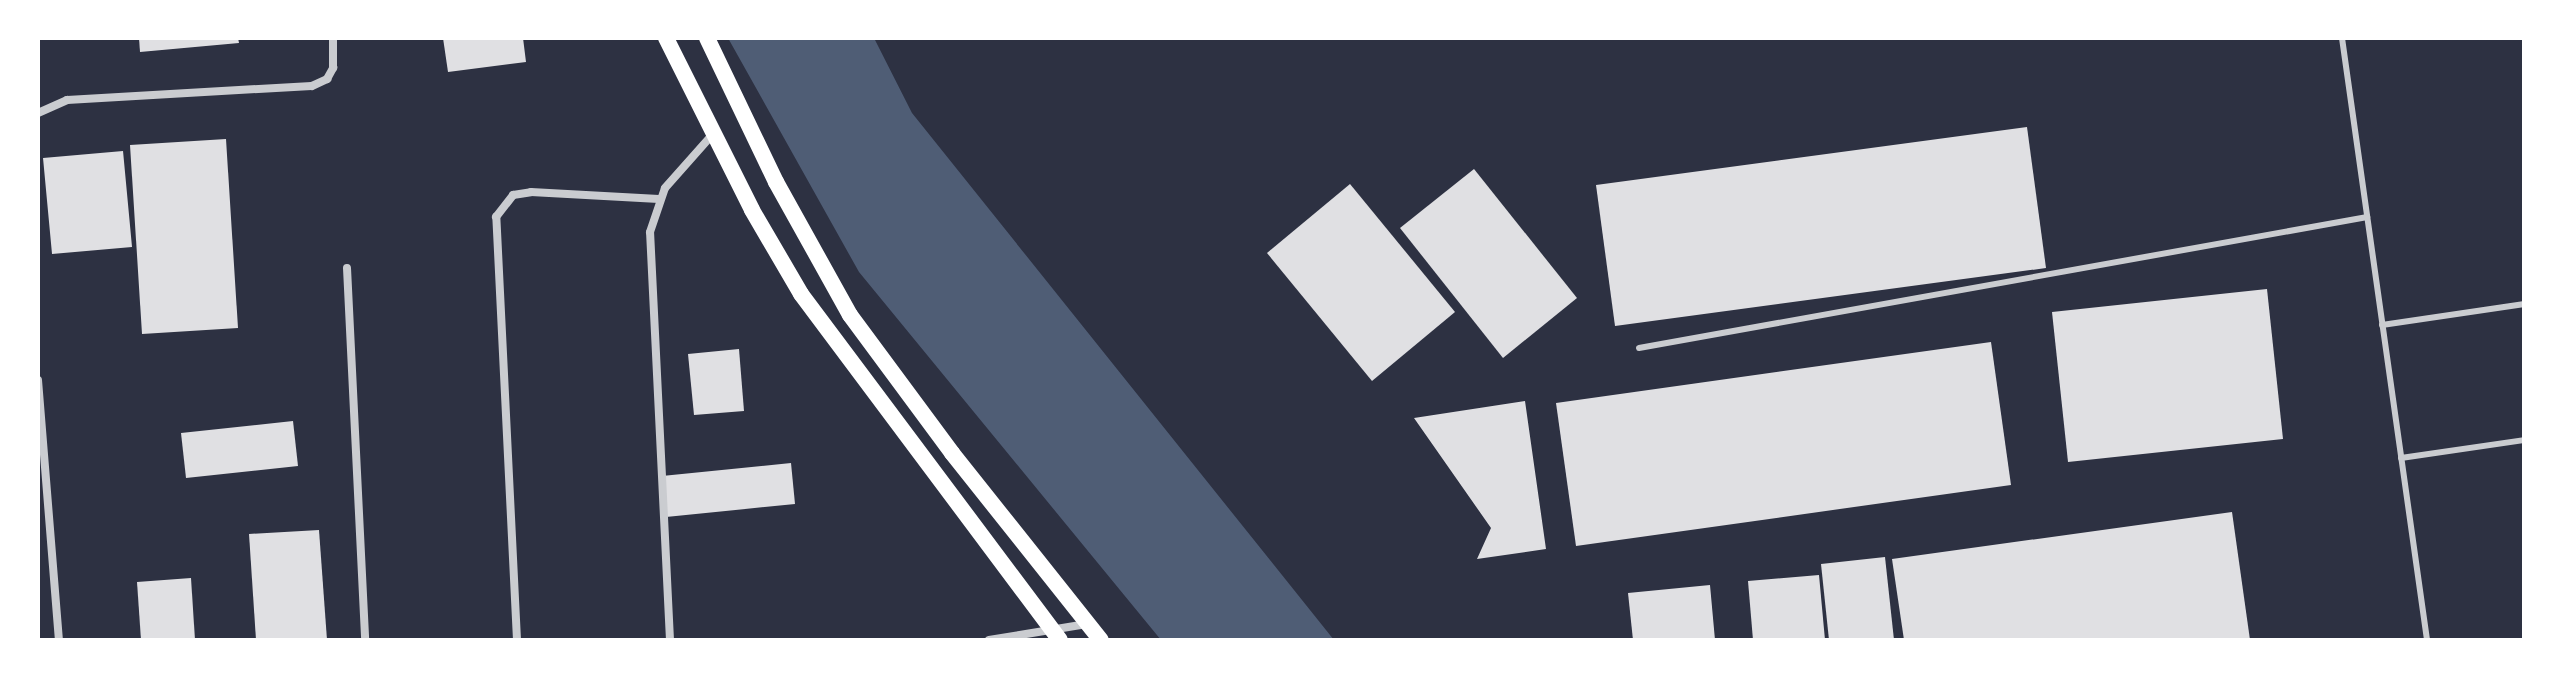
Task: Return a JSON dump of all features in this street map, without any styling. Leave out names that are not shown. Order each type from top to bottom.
[{"type":"main road","points":[[666,38],[801,294],[1056,635]]},
{"type":"main road","points":[[707,38],[776,182],[850,315],[1101,640]]},
{"type":"street","points":[[38,113],[67,100],[312,86],[327,79],[333,68],[333,38]]},
{"type":"street","points":[[670,640],[649,258],[659,199],[714,133]]},
{"type":"street","points":[[517,640],[496,217],[513,195],[531,192],[659,199]]},
{"type":"street","points":[[347,268],[365,640]]},
{"type":"street","points":[[38,380],[59,640]]},
{"type":"street","points":[[989,640],[1056,635],[1087,624]]},
{"type":"lane","points":[[2342,38],[2427,640]]},
{"type":"lane","points":[[1639,348],[2367,217]]},
{"type":"lane","points":[[2382,325],[2524,304]]},
{"type":"lane","points":[[2401,458],[2524,440]]},
{"type":"water","points":[[728,38],[874,38],[912,113],[1334,640],[1161,640],[859,272]]},
{"type":"building","points":[[139,38],[238,38],[239,43],[140,52]]},
{"type":"building","points":[[443,38],[523,38],[526,62],[448,72]]},
{"type":"building","points":[[2027,127],[2046,268],[1615,326],[1596,185]]},
{"type":"building","points":[[226,139],[238,328],[142,334],[130,145]]},
{"type":"building","points":[[123,151],[132,247],[52,254],[43,158]]},
{"type":"building","points":[[1474,169],[1577,298],[1503,358],[1400,228]]},
{"type":"building","points":[[1350,184],[1455,312],[1372,381],[1267,253]]},
{"type":"building","points":[[2267,289],[2283,439],[2068,462],[2052,312]]},
{"type":"building","points":[[1991,342],[2011,485],[1576,546],[1556,403]]},
{"type":"building","points":[[739,349],[744,411],[694,415],[688,354]]},
{"type":"building","points":[[1525,401],[1546,549],[1477,559],[1491,528],[1414,418]]},
{"type":"building","points":[[293,421],[298,466],[186,478],[181,433]]},
{"type":"building","points":[[791,463],[795,504],[666,517],[662,476]]},
{"type":"building","points":[[2232,512],[2250,640],[1904,640],[1892,559]]},
{"type":"building","points":[[319,530],[327,640],[256,640],[249,534]]},
{"type":"building","points":[[1885,557],[1894,640],[1829,640],[1821,564]]},
{"type":"building","points":[[1819,575],[1825,640],[1753,640],[1748,581]]},
{"type":"building","points":[[191,578],[195,640],[141,640],[137,582]]},
{"type":"building","points":[[1710,585],[1715,640],[1633,640],[1628,593]]}]
